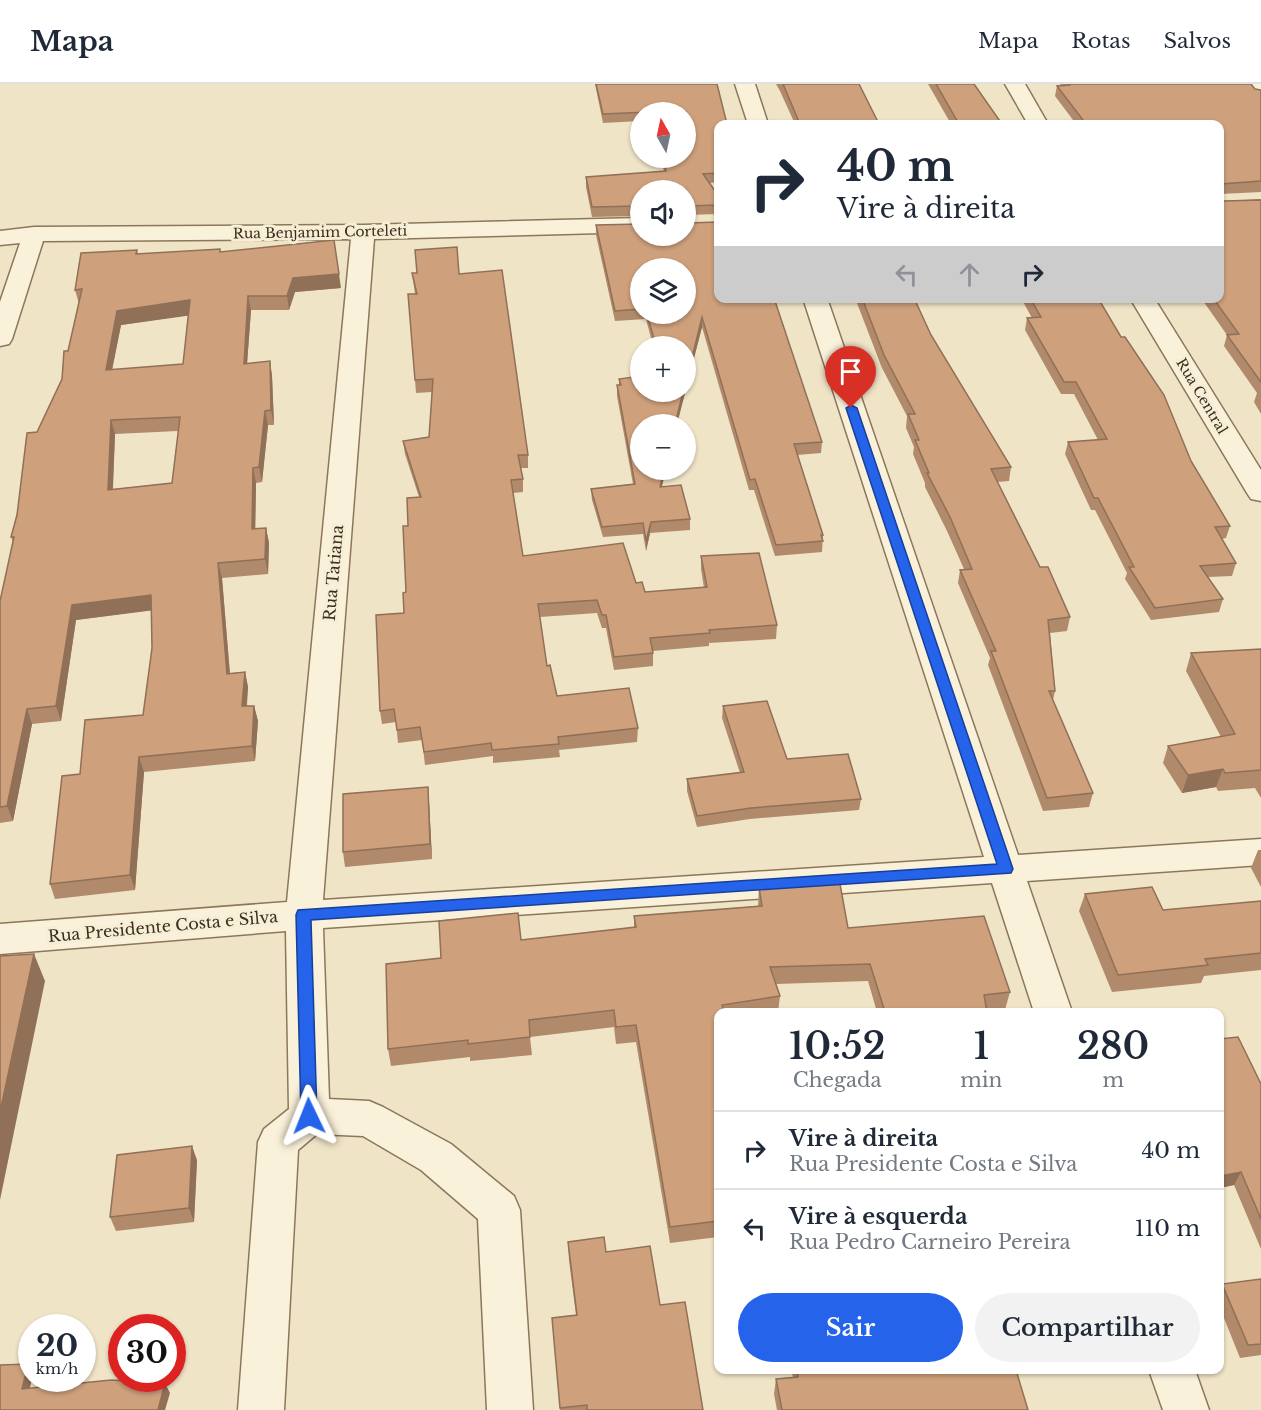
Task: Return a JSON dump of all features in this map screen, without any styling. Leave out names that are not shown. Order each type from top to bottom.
[{"type":"street","points":[[745,84],[757,120]]},
{"type":"street","points":[[1015,84],[1036,120]]},
{"type":"street","points":[[1253,84],[1261,94]]},
{"type":"street","name":"Rua Benjamim Corteleti","points":[[0,238],[34,234],[363,232],[630,225]]},
{"type":"street","name":"Rua Tatiana","points":[[309,1116],[304,915],[363,232]]},
{"type":"street","points":[[0,339],[34,234]]},
{"type":"street","points":[[817,303],[1052,1008]]},
{"type":"street","name":"Rua Central","points":[[1145,303],[1261,493]]},
{"type":"street","name":"Rua Presidente Costa e Silva","points":[[0,939],[304,915],[1261,852]]},
{"type":"street","points":[[261,1410],[278,1142],[309,1116],[369,1119],[436,1156],[499,1210],[510,1410]]},
{"type":"street","points":[[1173,1374],[1186,1410]]},
{"type":"building","points":[[596,84],[717,84],[726,120],[714,120],[714,173],[703,174],[714,189],[714,205],[696,206],[696,180],[630,180],[630,206],[592,207],[586,177],[666,171],[665,168],[696,168],[696,102],[630,102],[630,113],[603,114]]},
{"type":"building","points":[[783,84],[859,84],[877,120],[798,120]]},
{"type":"building","points":[[936,84],[974,84],[999,120],[957,120]]},
{"type":"building","points":[[1251,84],[1255,89],[1261,90],[1261,181],[1224,184],[1224,120],[1083,120],[1057,86]]},
{"type":"building","points":[[1261,200],[1261,382],[1227,335],[1239,334],[1217,303],[1224,303],[1224,201]]},
{"type":"building","points":[[714,222],[714,303],[776,303],[822,442],[794,444],[823,541],[776,545],[755,479],[750,480],[702,317],[696,341],[696,336],[653,336],[650,324],[696,324],[696,258],[630,258],[630,310],[615,311],[596,225],[630,224],[630,246],[696,246],[696,223]]},
{"type":"building","points":[[334,240],[339,274],[293,278],[287,296],[248,296],[244,364],[270,361],[271,410],[265,411],[259,467],[253,468],[252,529],[266,528],[265,559],[218,563],[227,674],[245,672],[242,706],[254,706],[252,746],[139,757],[130,875],[50,884],[62,776],[80,774],[85,720],[143,715],[152,648],[151,595],[72,605],[56,706],[27,709],[7,806],[0,807],[0,601],[14,537],[11,537],[17,515],[27,433],[37,432],[62,379],[64,351],[68,351],[82,289],[75,290],[81,253],[137,250],[136,254],[220,249],[220,252]],"holes":[[[190,300],[183,364],[106,370],[117,311]],[[180,417],[172,483],[108,490],[111,420]]]},
{"type":"building","points":[[457,247],[459,274],[502,270],[528,455],[518,455],[523,479],[511,480],[523,556],[623,543],[636,583],[642,582],[645,592],[707,587],[701,556],[759,553],[777,625],[709,630],[710,633],[650,638],[653,653],[614,657],[606,615],[602,615],[597,600],[538,604],[547,666],[550,665],[557,696],[629,688],[638,728],[558,737],[559,744],[492,750],[491,743],[424,752],[420,727],[397,730],[394,709],[380,711],[376,615],[404,613],[403,593],[406,592],[403,526],[408,526],[407,498],[421,497],[403,441],[429,437],[433,379],[415,380],[408,294],[417,294],[412,273],[417,273],[415,250]]},
{"type":"building","points":[[864,303],[916,303],[931,335],[1011,467],[991,469],[1040,567],[1048,567],[1070,617],[1048,620],[1055,691],[1049,691],[1093,793],[1047,798],[991,651],[996,651],[960,570],[972,569],[950,517],[927,473],[929,473],[915,440],[919,440],[908,414],[915,414],[884,355]]},
{"type":"building","points":[[1033,303],[1101,303],[1121,337],[1125,337],[1164,395],[1191,461],[1230,526],[1215,527],[1236,563],[1200,566],[1223,599],[1155,608],[1129,567],[1134,567],[1098,498],[1094,498],[1068,442],[1107,439],[1076,382],[1064,382],[1027,318],[1041,317]]},
{"type":"building","points":[[630,377],[630,402],[680,402],[678,414],[630,414],[630,456],[617,385],[621,385],[619,379]]},
{"type":"building","points":[[634,480],[662,480],[660,487],[681,485],[690,519],[651,522],[646,541],[643,523],[602,527],[591,489],[635,484]]},
{"type":"building","points":[[1261,649],[1261,770],[1225,773],[1223,769],[1188,775],[1168,746],[1235,734],[1191,653]]},
{"type":"building","points":[[767,701],[787,759],[848,754],[861,799],[751,808],[697,816],[687,779],[744,772],[723,706]]},
{"type":"building","points":[[428,787],[430,844],[343,852],[343,794]]},
{"type":"building","points":[[840,884],[848,928],[984,916],[1010,992],[984,995],[986,1008],[884,1008],[870,964],[770,967],[780,996],[714,1008],[714,1222],[670,1227],[636,1025],[616,1027],[614,1010],[529,1020],[530,1037],[468,1044],[468,1040],[388,1049],[386,964],[441,958],[439,921],[518,913],[521,940],[636,927],[634,916],[762,906],[759,887]]},
{"type":"building","points":[[1152,887],[1163,910],[1261,901],[1261,953],[1205,959],[1208,965],[1118,975],[1085,894]]},
{"type":"building","points":[[34,954],[0,1112],[0,956]]},
{"type":"building","points":[[1238,1037],[1261,1084],[1261,1219],[1241,1172],[1224,1175],[1224,1039]]},
{"type":"building","points":[[192,1146],[189,1208],[110,1217],[117,1155]]},
{"type":"building","points":[[604,1237],[606,1252],[650,1246],[660,1305],[685,1302],[703,1410],[587,1410],[587,1405],[560,1408],[552,1318],[577,1315],[568,1242]]},
{"type":"building","points":[[1261,1279],[1261,1344],[1248,1345],[1224,1289],[1224,1284]]},
{"type":"building","points":[[18,1364],[18,1392],[96,1392],[96,1382],[108,1380],[108,1392],[163,1392],[158,1410],[0,1410],[0,1365]]},
{"type":"building","points":[[798,1374],[1017,1374],[1028,1410],[782,1410],[776,1379],[798,1377]]},
{"type":"route","points":[[309,1116],[304,915],[1006,869],[851,408]]}]
